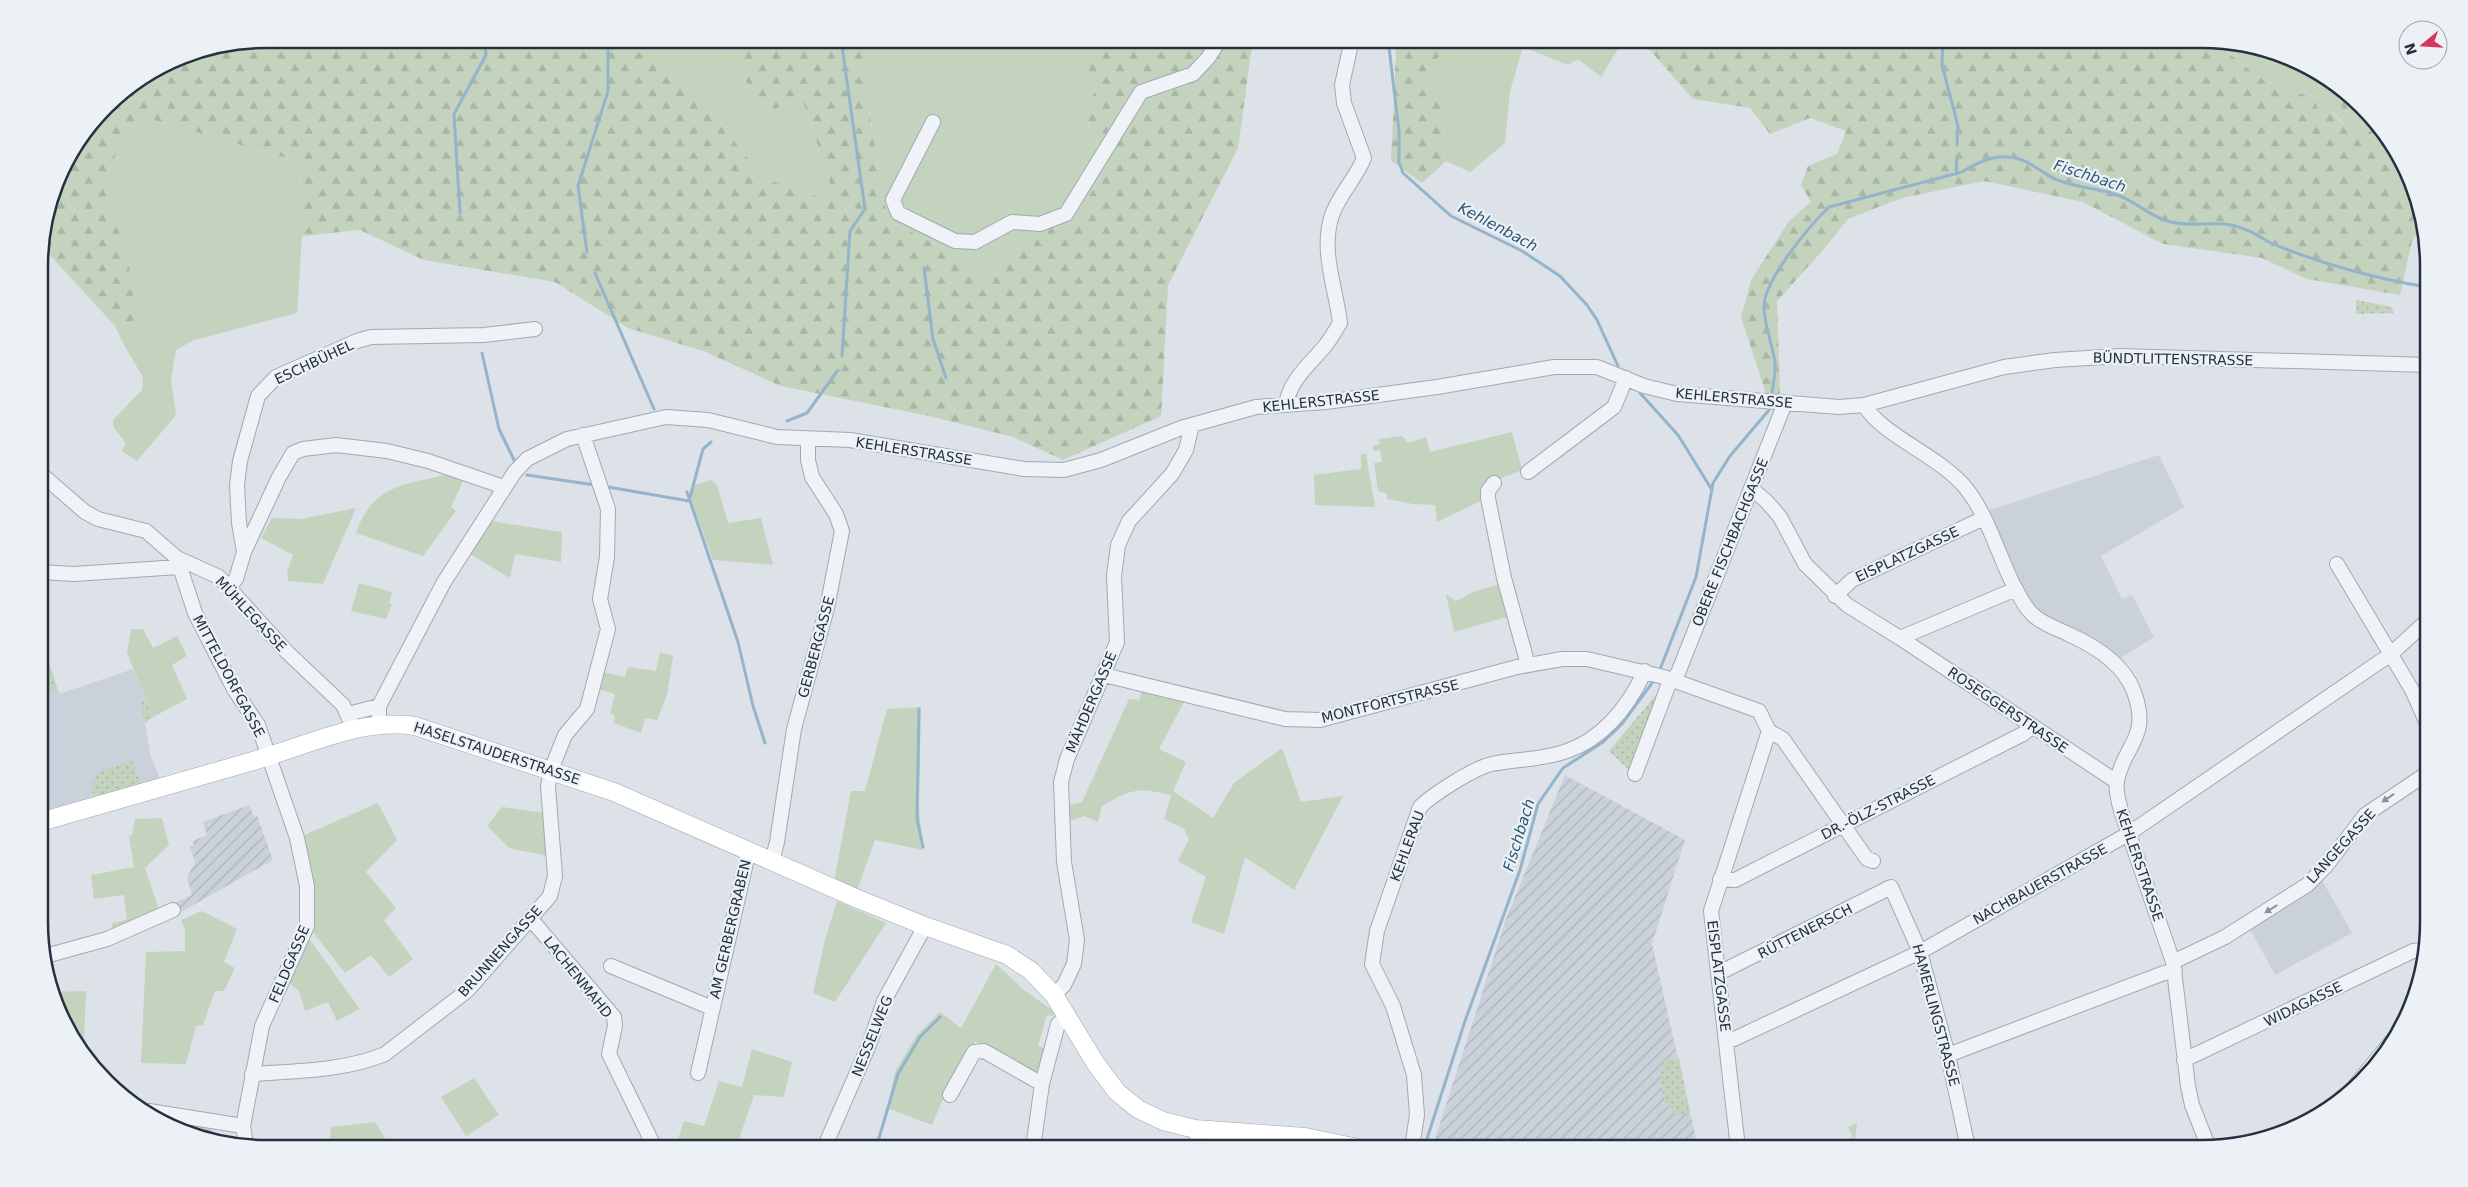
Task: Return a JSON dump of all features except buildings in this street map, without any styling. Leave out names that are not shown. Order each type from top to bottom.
[{"type":"main road","name":"HASELSTAUDERSTRASSE","points":[[48,820],[269,756],[351,722],[415,726],[614,792],[925,926],[1007,956],[1030,971],[1054,994],[1108,1081],[1126,1100],[1163,1121],[1195,1129],[1305,1137],[1319,1140]]},
{"type":"street","points":[[933,122],[893,200],[898,213],[956,241],[975,242],[1012,222],[1040,224],[1066,214],[1141,92],[1193,74],[1214,48]]},
{"type":"street","points":[[1286,405],[1287,397],[1295,383],[1307,365],[1326,345],[1340,323],[1327,251],[1327,236],[1332,214],[1364,158],[1344,103],[1342,85],[1350,48]]},
{"type":"street","name":"ESCHBÜHEL","points":[[244,552],[237,504],[240,461],[258,396],[276,377],[371,337],[395,335],[477,335],[535,330]]},
{"type":"street","name":"BÜNDTLITTENSTRASSE","points":[[1864,405],[2004,367],[2055,360],[2120,356],[2420,365]]},
{"type":"street","name":"KEHLERSTRASSE","points":[[504,487],[527,460],[567,439],[652,418],[674,417],[708,420],[753,432],[808,440],[850,440],[1024,469],[1054,471],[1078,468],[1192,425],[1256,407],[1437,387],[1554,367],[1597,367],[1644,386],[1677,394],[1839,407],[1864,405],[1869,413],[1953,474],[1967,489],[1984,518],[2016,589],[2023,602],[2037,619],[2102,653],[2125,674],[2133,689],[2140,716],[2138,732],[2117,782],[2119,804],[2174,967],[2184,1060],[2192,1106],[2206,1140]]},
{"type":"street","points":[[1528,472],[1614,406],[1626,378]]},
{"type":"street","name":"OBERE FISCHBACHGASSE","points":[[1635,774],[1668,686],[1669,678],[1678,673],[1785,403]]},
{"type":"street","name":"MÄHDERGASSE","points":[[1054,994],[1064,985],[1074,964],[1077,940],[1064,862],[1061,782],[1067,759],[1117,642],[1114,576],[1118,545],[1129,521],[1172,474],[1186,450],[1192,425]]},
{"type":"street","name":"BRUNNENGASSE","points":[[252,1074],[347,1065],[370,1060],[385,1054],[468,990],[550,896],[554,876],[548,786],[550,770],[565,735],[587,709],[597,667],[606,641],[607,619],[602,607],[600,593],[607,557],[608,508],[583,435]]},
{"type":"street","name":"GERBERGASSE","points":[[772,861],[778,842],[794,728],[827,608],[842,531],[836,514],[812,477],[808,460],[808,440]]},
{"type":"street","points":[[229,586],[236,579],[244,552],[279,476],[293,453],[303,449],[336,445],[395,452],[428,461],[504,487],[444,582],[379,706],[379,723]]},
{"type":"street","name":"MÜHLEGASSE","points":[[48,480],[85,512],[98,519],[146,531],[178,562],[219,577],[287,652],[343,706],[351,722]]},
{"type":"street","points":[[1494,483],[1488,492],[1488,498],[1504,578],[1528,665]]},
{"type":"street","name":"ROSEGGERSTRASSE","points":[[1752,489],[1780,516],[1806,564],[1846,606],[1900,638],[2117,782]]},
{"type":"street","name":"EISPLATZGASSE","points":[[1835,596],[1852,580],[1984,518]]},
{"type":"street","points":[[48,572],[74,574],[178,562]]},
{"type":"street","name":"MITTELDORFGASSE","points":[[178,562],[195,613],[234,689],[258,725],[269,756]]},
{"type":"street","points":[[2337,564],[2412,690],[2420,708]]},
{"type":"street","points":[[1900,638],[2016,589]]},
{"type":"street","name":"NACHBAUERSTRASSE","points":[[1727,1040],[1734,1039],[1920,952],[2128,834],[2391,654],[2420,627]]},
{"type":"street","name":"MONTFORTSTRASSE","points":[[1104,675],[1285,719],[1306,721],[1325,720],[1423,692],[1528,665],[1562,659],[1587,659],[1669,678]]},
{"type":"street","name":"KEHLERAU","points":[[1413,1140],[1417,1115],[1414,1075],[1393,1006],[1372,964],[1377,931],[1420,807],[1430,796],[1489,765],[1542,758],[1581,745],[1614,719],[1633,697],[1648,672]]},
{"type":"street","points":[[1669,678],[1758,711],[1768,727],[1783,739],[1867,859],[1872,861]]},
{"type":"street","points":[[351,722],[379,706]]},
{"type":"street","name":"DR.-ÖLZ-STRASSE","points":[[1720,879],[1735,880],[2023,734],[2033,726]]},
{"type":"street","name":"EISPLATZGASSE","points":[[1737,1140],[1711,911],[1768,727]]},
{"type":"street","name":"FELDGASSE","points":[[245,1139],[243,1126],[262,1026],[307,926],[308,914],[304,869],[297,838],[269,756]]},
{"type":"street","name":"LANGEGASSE","points":[[1948,1054],[2164,973],[2307,885],[2326,866],[2365,816],[2420,778]]},
{"type":"street","name":"AM GERBERGRABEN","points":[[698,1073],[749,850]]},
{"type":"street","name":"HAMERLINGSTRASSE","points":[[1891,887],[1920,952],[1948,1054],[1966,1140]]},
{"type":"street","name":"RÜTTENERSCH","points":[[1719,973],[1891,887]]},
{"type":"street","points":[[50,956],[111,937],[173,910]]},
{"type":"street","name":"LACHENMAHD","points":[[530,918],[614,1017],[616,1026],[609,1054],[651,1140]]},
{"type":"street","name":"NESSELWEG","points":[[827,1140],[869,1045],[884,1001],[925,926]]},
{"type":"street","name":"WIDAGASSE","points":[[2184,1060],[2414,951],[2419,950]]},
{"type":"street","name":"AM GERBERGRABEN","points":[[611,966],[712,1008]]},
{"type":"street","points":[[1034,1140],[1042,1084],[1058,1024],[1068,1015]]},
{"type":"street","points":[[950,1095],[974,1052],[984,1051],[1042,1084]]},
{"type":"street","points":[[162,1113],[243,1126]]},
{"type":"street","points":[[1195,1129],[1197,1140]]},
{"type":"shaded area","points":[[2159,455],[2184,507],[2101,556],[2122,599],[2132,595],[2154,637],[2118,660],[2051,621],[2031,605],[1987,511]]},
{"type":"shaded area","points":[[48,659],[58,692],[62,693],[133,669],[153,717],[145,723],[150,754],[161,781],[48,814]]},
{"type":"shaded area","points":[[1565,775],[1685,840],[1652,944],[1696,1140],[1435,1140],[1506,919]]},
{"type":"shaded area","points":[[249,805],[254,817],[257,816],[273,860],[179,913],[175,903],[192,895],[187,878],[195,862],[190,847],[194,845],[192,841],[207,835],[203,822]]},
{"type":"shaded area","points":[[2322,880],[2352,933],[2275,975],[2250,929],[2284,909]]},
{"type":"green space","points":[[252,48],[653,48],[682,78],[765,179],[827,199],[830,182],[801,95],[767,114],[728,53],[737,48],[868,48],[864,79],[887,220],[971,262],[987,281],[1016,256],[1018,239],[1074,221],[1110,161],[1093,135],[1088,119],[1088,110],[1096,89],[1089,70],[1099,48],[1252,48],[1238,148],[1168,285],[1161,416],[1063,460],[1013,437],[929,416],[781,386],[703,351],[628,328],[555,282],[424,260],[360,230],[302,236],[300,162],[150,119],[126,126],[109,172],[109,201],[113,219],[127,250],[136,320],[115,326],[48,253],[49,237],[53,226],[55,209],[70,169],[84,145],[111,111],[145,84],[182,64],[209,55]]},
{"type":"green space","points":[[653,48],[737,48],[728,53],[801,94],[830,182],[827,199],[765,179],[682,78]]},
{"type":"green space","points":[[868,48],[1099,48],[1090,69],[1096,89],[1088,110],[1088,119],[1093,135],[1110,161],[1074,221],[1056,228],[1016,256],[987,281],[971,262],[887,220],[864,79]]},
{"type":"green space","points":[[1395,48],[1445,48],[1437,59],[1429,86],[1446,113],[1442,147],[1446,161],[1422,183],[1391,161],[1396,53]]},
{"type":"green space","points":[[1445,48],[1523,48],[1510,91],[1505,143],[1470,172],[1446,161],[1442,147],[1446,113],[1429,86],[1437,59]]},
{"type":"green space","points":[[1526,48],[1619,48],[1601,77],[1578,59],[1568,65]]},
{"type":"green space","points":[[1648,48],[2222,48],[2260,78],[2315,99],[2318,111],[2325,117],[2330,110],[2355,141],[2372,130],[2395,163],[2388,189],[2408,193],[2419,236],[2413,237],[2400,295],[2307,279],[2262,258],[2163,244],[2083,202],[1984,181],[1902,198],[1848,219],[1777,301],[1780,395],[1766,394],[1741,317],[1751,280],[1789,221],[1811,202],[1801,185],[1808,166],[1837,154],[1846,131],[1810,118],[1770,134],[1750,108],[1693,99]]},
{"type":"green space","points":[[2222,48],[2259,55],[2299,70],[2335,93],[2340,97],[2342,110],[2357,111],[2372,130],[2355,141],[2331,110],[2325,117],[2318,111],[2315,99],[2260,78]]},
{"type":"green space","points":[[2340,97],[2357,111],[2342,110]]},
{"type":"green space","points":[[150,119],[300,162],[302,236],[297,313],[194,340],[176,350],[171,380],[176,415],[137,461],[122,451],[126,443],[113,427],[113,420],[142,390],[143,377],[115,326],[135,320],[127,250],[113,219],[109,201],[109,172],[126,125]]},
{"type":"green space","points":[[2395,163],[2408,193],[2388,189]]},
{"type":"green space","points":[[2356,300],[2392,307],[2393,313],[2356,314]]},
{"type":"green space","points":[[1512,432],[1522,470],[1489,483],[1483,500],[1437,522],[1435,505],[1413,504],[1387,499],[1387,494],[1378,491],[1374,463],[1382,462],[1380,450],[1373,451],[1373,446],[1380,444],[1379,439],[1402,436],[1408,443],[1426,437],[1430,452]]},
{"type":"green space","points":[[1361,454],[1366,454],[1375,507],[1315,505],[1314,475],[1361,469]]},
{"type":"green space","points":[[450,474],[464,479],[451,507],[456,511],[423,556],[356,533],[371,505],[392,489]]},
{"type":"green space","points":[[711,480],[717,485],[728,523],[761,518],[773,565],[713,560],[690,497],[692,486]]},
{"type":"green space","points":[[356,508],[323,584],[288,581],[287,572],[293,555],[261,538],[272,518],[301,519]]},
{"type":"green space","points":[[491,521],[562,532],[561,562],[515,554],[510,578],[470,554]]},
{"type":"green space","points":[[359,583],[392,592],[389,603],[392,604],[386,619],[351,611]]},
{"type":"green space","points":[[1501,585],[1510,616],[1454,632],[1446,594],[1455,601],[1473,592]]},
{"type":"green space","points":[[131,629],[143,629],[153,648],[177,636],[187,656],[172,665],[187,699],[153,717],[127,653]]},
{"type":"green space","points":[[660,652],[673,656],[667,695],[657,720],[645,718],[641,733],[614,723],[615,715],[610,713],[615,694],[597,689],[602,672],[625,677],[628,667],[656,671]]},
{"type":"green space","points":[[48,659],[58,692],[48,690]]},
{"type":"green space","points":[[1142,691],[1185,700],[1159,749],[1186,762],[1173,791],[1213,818],[1234,783],[1282,748],[1301,802],[1343,796],[1294,890],[1245,857],[1224,934],[1191,922],[1206,877],[1178,861],[1189,839],[1184,829],[1164,819],[1171,795],[1142,790],[1135,791],[1120,796],[1102,806],[1098,822],[1084,816],[1067,822],[1066,806],[1082,802],[1129,699],[1139,700]]},
{"type":"green space","points":[[1655,696],[1661,698],[1632,773],[1609,751]]},
{"type":"green space","points":[[146,701],[153,717],[145,723],[141,702]]},
{"type":"green space","points":[[921,707],[919,808],[923,850],[875,840],[856,893],[834,882],[851,791],[865,791],[887,709]]},
{"type":"green space","points":[[132,760],[141,785],[101,795],[93,794],[91,788],[97,773]]},
{"type":"green space","points":[[378,803],[397,840],[366,872],[396,908],[384,920],[413,959],[389,977],[371,955],[345,973],[313,932],[314,920],[302,836]]},
{"type":"green space","points":[[502,807],[545,813],[548,856],[509,848],[487,826]]},
{"type":"green space","points":[[162,818],[169,845],[145,868],[160,912],[113,931],[112,923],[127,920],[124,895],[94,899],[91,875],[134,867],[129,836],[132,835],[135,819]]},
{"type":"green space","points":[[837,901],[886,923],[835,1002],[813,993],[826,936]]},
{"type":"green space","points":[[202,911],[237,929],[224,962],[235,968],[224,991],[215,991],[203,1025],[196,1026],[186,1064],[141,1063],[146,952],[185,951],[185,930],[181,920]]},
{"type":"green space","points":[[308,937],[360,1009],[337,1021],[328,1002],[305,1011],[299,991],[289,983]]},
{"type":"green space","points":[[996,964],[1024,990],[1055,1012],[1053,1016],[1047,1015],[1038,1046],[1047,1049],[1036,1074],[1021,1070],[975,1041],[948,1087],[932,1125],[887,1108],[895,1072],[916,1036],[940,1012],[961,1028]]},
{"type":"green space","points":[[86,991],[84,1042],[70,1018],[59,992]]},
{"type":"green space","points":[[752,1049],[792,1062],[784,1097],[754,1095],[739,1140],[678,1140],[684,1121],[704,1126],[719,1081],[742,1087]]},
{"type":"green space","points":[[1679,1058],[1690,1112],[1676,1116],[1663,1096],[1661,1076],[1663,1060]]},
{"type":"green space","points":[[474,1078],[499,1115],[466,1136],[441,1097]]},
{"type":"green space","points":[[375,1122],[386,1140],[330,1140],[331,1127]]},
{"type":"green space","points":[[1857,1123],[1855,1140],[1846,1140],[1853,1137],[1848,1127]]},
{"type":"green space","points":[[192,1126],[211,1128],[211,1132],[196,1128]]},
{"type":"waterway","points":[[460,213],[454,114],[486,55],[485,48]]},
{"type":"waterway","points":[[587,252],[578,186],[608,91],[608,48]]},
{"type":"waterway","points":[[842,48],[865,209],[850,231],[842,356]]},
{"type":"waterway","name":"Kehlenbach","points":[[1389,48],[1399,131],[1399,162],[1403,173],[1451,216],[1522,251],[1560,276],[1587,305],[1597,320],[1618,366]]},
{"type":"waterway","points":[[1943,48],[1942,65],[1958,126],[1957,145]]},
{"type":"waterway","name":"Fischbach","points":[[1772,393],[1775,362],[1764,313],[1766,295],[1790,253],[1821,215],[1829,207],[1962,172],[1991,158],[2006,157],[2022,160],[2063,182],[2120,196],[2154,216],[2167,221],[2186,224],[2225,224],[2234,226],[2251,232],[2271,243],[2328,264],[2388,280],[2420,286]]},
{"type":"waterway","points":[[1956,174],[1957,158]]},
{"type":"waterway","points":[[924,268],[933,339],[946,378]]},
{"type":"waterway","points":[[595,273],[654,409]]},
{"type":"waterway","points":[[482,353],[499,429],[514,460]]},
{"type":"waterway","points":[[787,421],[807,413],[838,370]]},
{"type":"waterway","name":"Kehlenbach","points":[[1640,393],[1678,435],[1712,490]]},
{"type":"waterway","name":"Fischbach","points":[[1659,672],[1696,577],[1713,483],[1730,456],[1769,410]]},
{"type":"waterway","points":[[608,487],[689,501],[703,449],[711,442]]},
{"type":"waterway","points":[[527,475],[595,485]]},
{"type":"waterway","points":[[687,492],[738,642],[753,706],[765,743]]},
{"type":"waterway","name":"Fischbach","points":[[1427,1140],[1465,1021],[1520,870],[1538,804],[1563,768],[1603,742],[1621,725],[1655,679]]},
{"type":"waterway","points":[[919,709],[917,819],[923,847]]},
{"type":"waterway","points":[[878,1140],[898,1074],[920,1037],[940,1017]]}]
